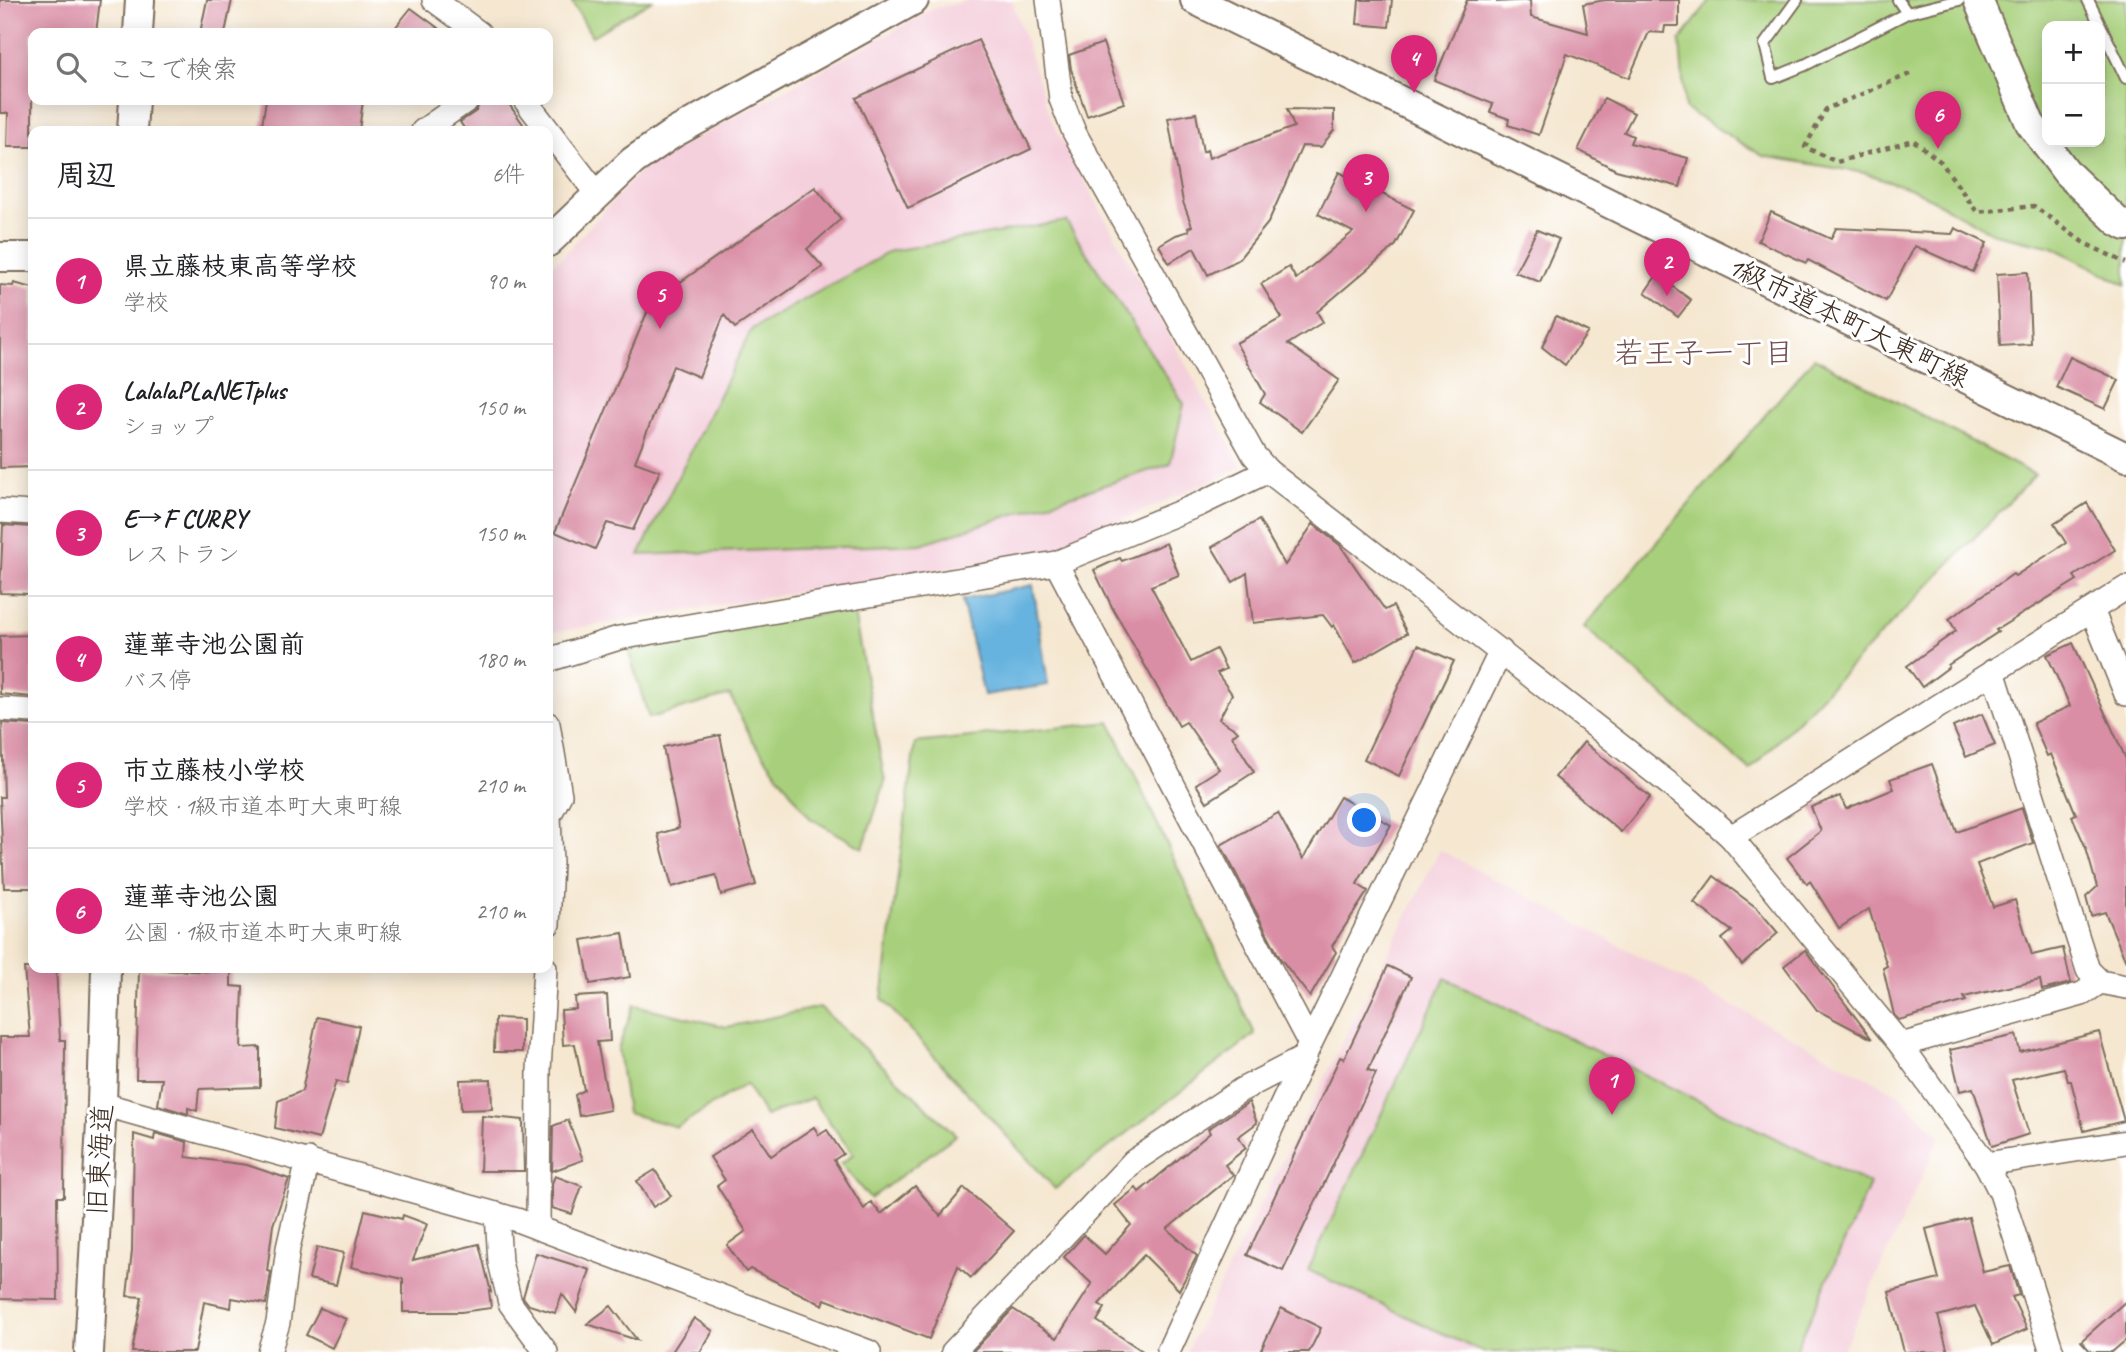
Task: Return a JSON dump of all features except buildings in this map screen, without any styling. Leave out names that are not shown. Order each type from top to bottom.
[{"type":"street","points":[[138,28],[140,0]]},
{"type":"street","points":[[434,0],[472,28]]},
{"type":"street","points":[[553,237],[633,160],[672,134],[914,0]]},
{"type":"street","points":[[1048,0],[1061,99],[1074,132],[1254,455],[1268,471],[1690,800],[1731,837],[1901,1045],[1986,1164],[2001,1193],[2052,1352]]},
{"type":"street","name":"1級市道本町大東町線","points":[[1195,0],[2126,457]]},
{"type":"street","points":[[1978,0],[2030,123],[2067,173],[2117,221],[2126,226]]},
{"type":"street","points":[[132,126],[134,105]]},
{"type":"street","points":[[430,126],[460,105]]},
{"type":"street","points":[[529,105],[545,126]]},
{"type":"street","points":[[553,137],[597,194]]},
{"type":"street","points":[[0,257],[28,257]]},
{"type":"street","points":[[553,658],[619,638],[1055,563],[1200,504],[1268,471]]},
{"type":"street","points":[[0,511],[28,513]]},
{"type":"street","points":[[1055,563],[1308,1050]]},
{"type":"street","points":[[1731,837],[2126,588]]},
{"type":"street","points":[[2092,610],[2126,694]]},
{"type":"street","points":[[1168,1352],[1308,1050],[1501,651]]},
{"type":"street","points":[[1993,671],[2088,970],[2100,982],[2126,987]]},
{"type":"street","points":[[0,709],[28,711]]},
{"type":"street","points":[[553,753],[560,795],[553,807]]},
{"type":"street","name":"旧東海道","points":[[89,1352],[106,973]]},
{"type":"street","points":[[538,1227],[539,1070],[545,973]]},
{"type":"street","points":[[1901,1045],[2082,994],[2100,982]]},
{"type":"street","points":[[953,1352],[1134,1161],[1241,1090],[1308,1050]]},
{"type":"street","points":[[102,1104],[538,1227],[869,1352]]},
{"type":"street","points":[[1986,1164],[2126,1142]]},
{"type":"street","points":[[269,1352],[278,1322],[288,1248],[308,1160]]},
{"type":"street","points":[[497,1214],[500,1262],[510,1303],[546,1352]]},
{"type":"lane","points":[[1797,0],[1765,44],[1773,78],[1805,65],[1907,13],[1959,0]]},
{"type":"lane","points":[[1898,0],[1907,13]]},
{"type":"lane","points":[[2088,0],[2126,78]]},
{"type":"path","points":[[1910,74],[1826,109],[1805,147],[1837,162],[1913,140],[1941,162],[1978,212],[2034,206],[2084,243],[2126,263]]},
{"type":"shaded area","points":[[973,0],[1012,0],[1052,122],[1242,467],[1052,551],[553,632],[553,263],[559,260],[644,167],[935,8]]},
{"type":"shaded area","points":[[1440,850],[1897,1093],[1940,1137],[1842,1352],[1186,1352]]},
{"type":"green space","points":[[571,0],[652,0],[592,36]]},
{"type":"green space","points":[[1710,0],[2126,0],[2126,285],[2053,247],[1995,234],[1915,190],[1865,173],[1763,156],[1685,109],[1680,41]]},
{"type":"green space","points":[[1066,221],[1184,404],[1170,464],[921,544],[639,555],[752,329],[891,251]]},
{"type":"green space","points":[[1814,358],[2035,475],[1750,770],[1584,627]]},
{"type":"green space","points":[[853,608],[885,782],[863,848],[810,818],[751,738],[730,695],[649,718],[628,649]]},
{"type":"green space","points":[[1110,722],[1255,1034],[1055,1189],[882,999],[915,743]]},
{"type":"green space","points":[[1445,978],[1870,1184],[1795,1352],[1482,1352],[1308,1270]]},
{"type":"green space","points":[[634,1005],[727,1027],[820,1007],[956,1135],[870,1199],[841,1164],[853,1154],[812,1098],[765,1116],[746,1084],[677,1127],[627,1113],[618,1049]]},
{"type":"water","points":[[1033,585],[1048,685],[984,695],[962,600]]},
{"type":"place","name":"蓮華寺池公園前","points":[[1414,93]]},
{"type":"place","name":"蓮華寺池公園","points":[[1938,149]]},
{"type":"place","name":"E→F CURRY","points":[[1366,212]]},
{"type":"place","name":"LalalaPLaNETplus","points":[[1667,296]]},
{"type":"place","name":"市立藤枝小学校","points":[[660,329]]},
{"type":"place","name":"県立藤枝東高等学校","points":[[1612,1115]]},
{"type":"district","name":"若王子一丁目","points":[[1704,353]]}]
